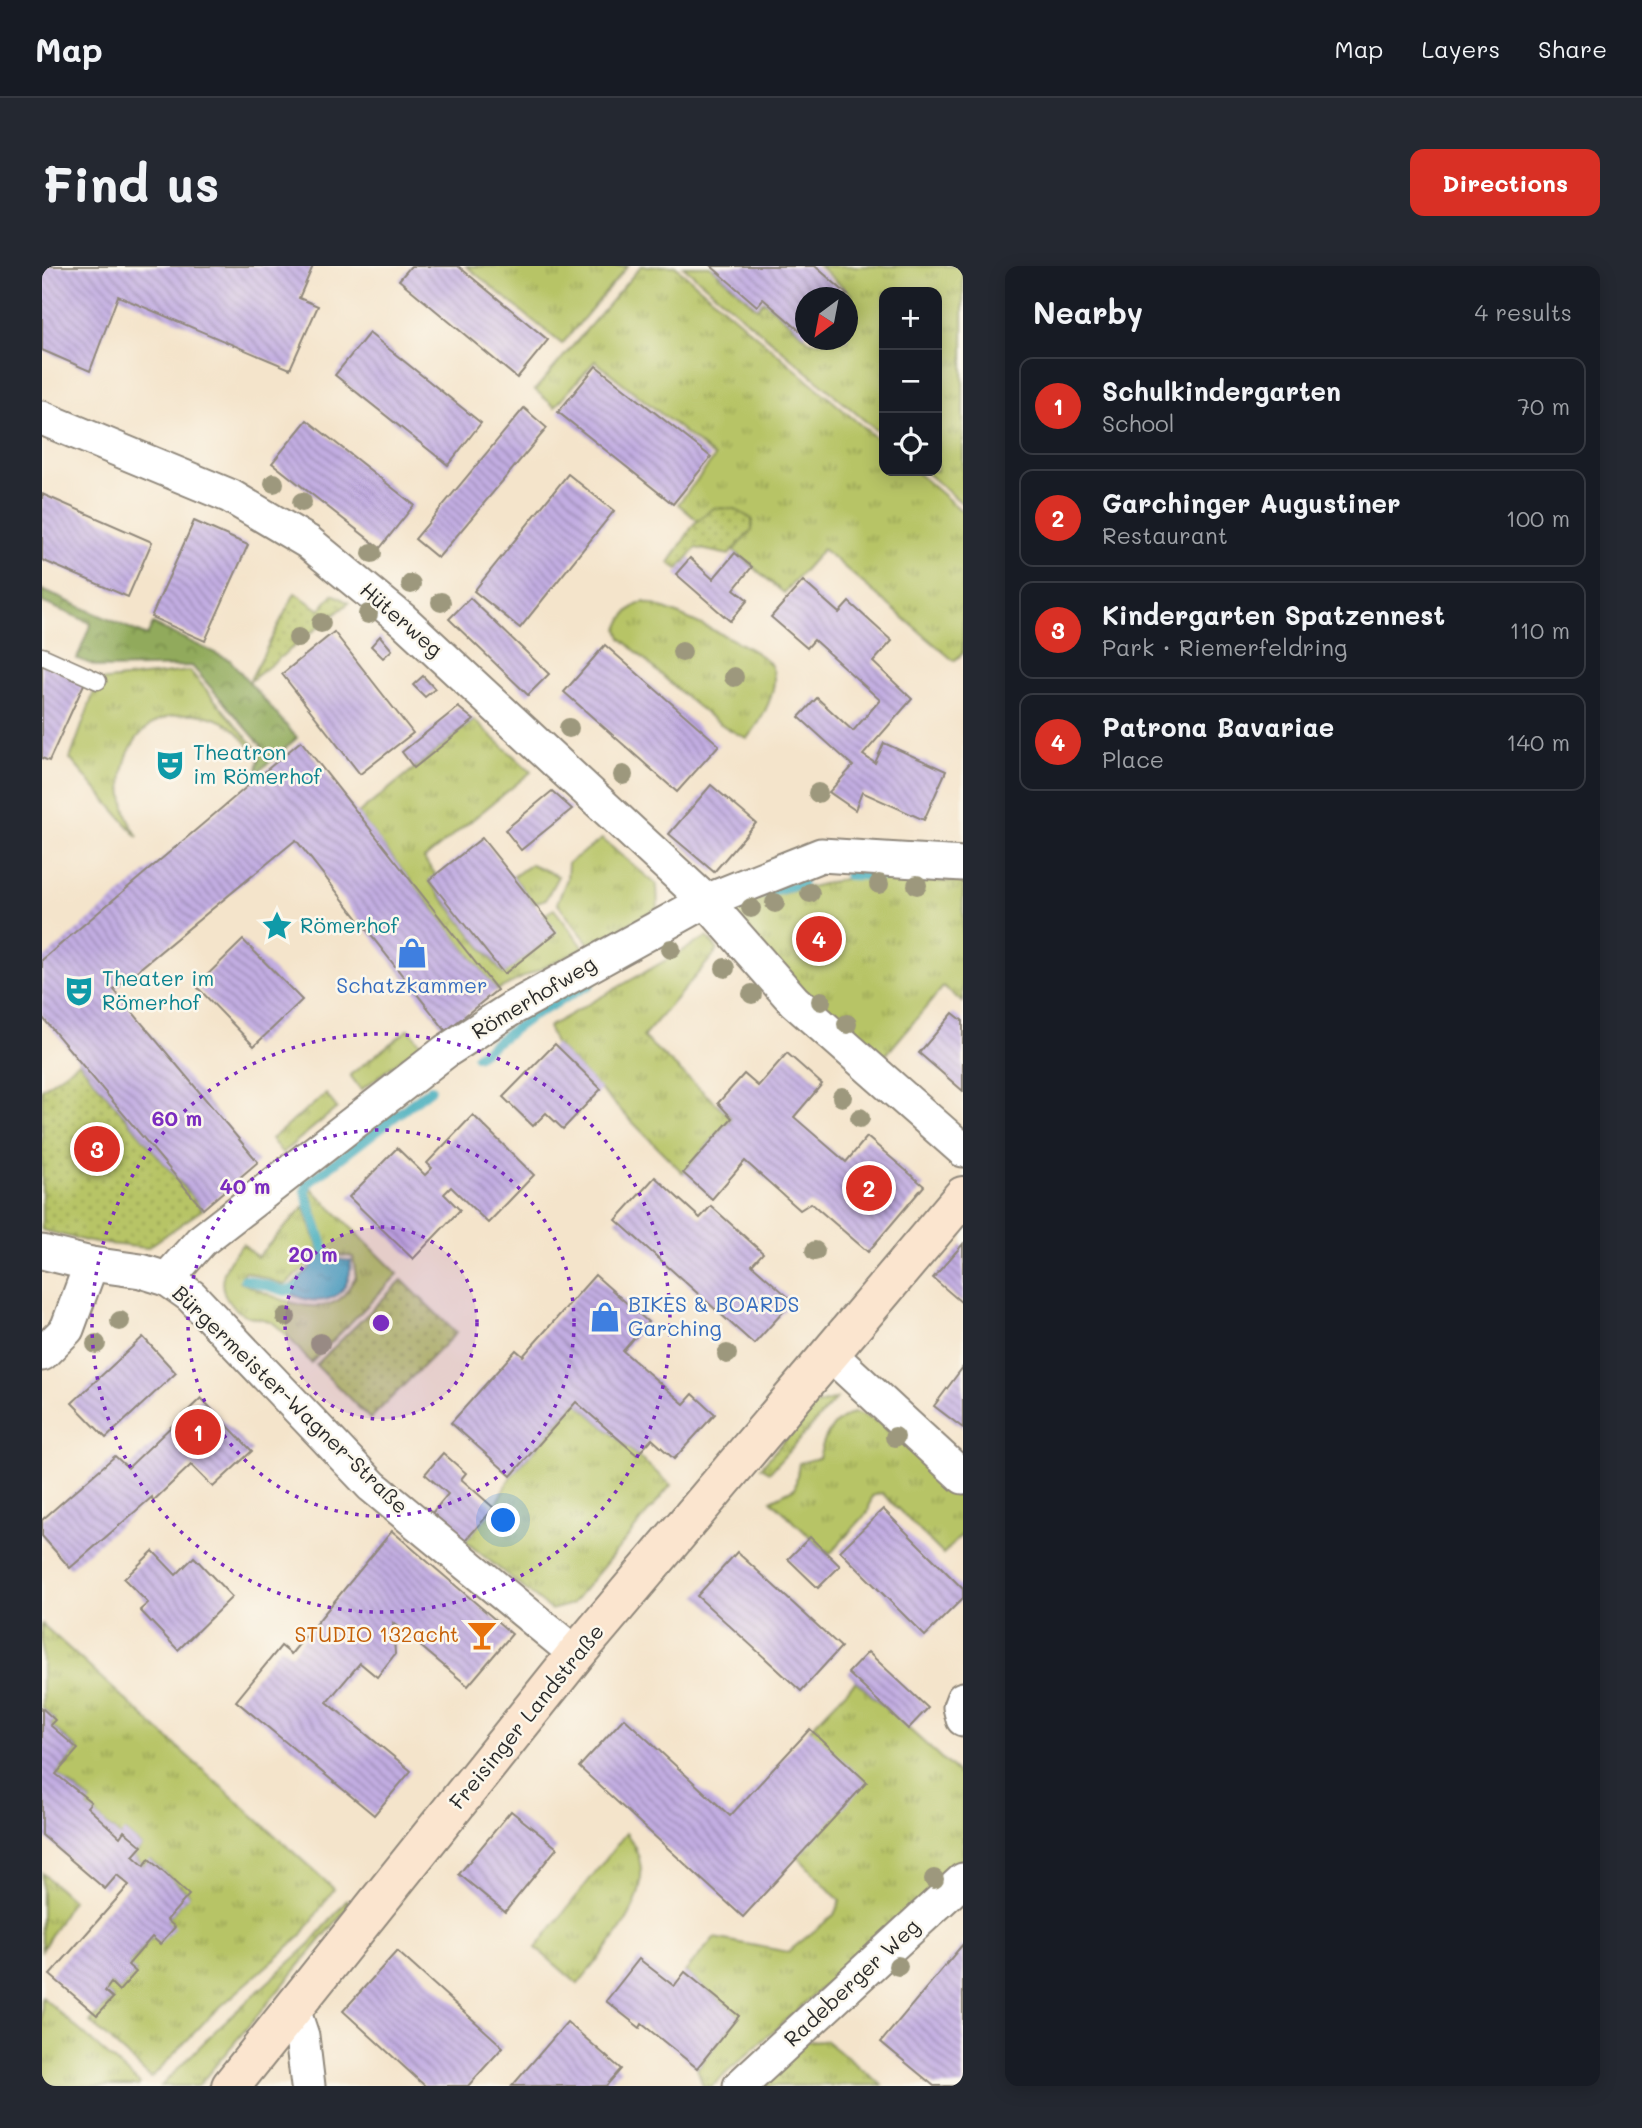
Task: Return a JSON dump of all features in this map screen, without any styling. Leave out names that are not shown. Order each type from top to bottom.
[{"type":"street","name":"Hüterweg","points":[[42,418],[221,492],[308,542],[403,620],[706,901],[794,1001],[963,1150]]},
{"type":"street","name":"Römerhofweg","points":[[167,1279],[201,1241],[446,1051],[511,1009],[706,901],[821,855],[963,864]]},
{"type":"street","name":"Freisinger Landstraße","points":[[232,2086],[576,1654],[963,1196]]},
{"type":"street","points":[[42,1252],[91,1264],[141,1271],[167,1279]]},
{"type":"street","points":[[42,1354],[67,1329],[91,1264]]},
{"type":"street","name":"Bürgermeister-Wagner-Straße","points":[[167,1279],[191,1296],[372,1486],[576,1654]]},
{"type":"street","points":[[830,1354],[963,1476]]},
{"type":"street","points":[[963,1699],[960,1707],[963,1719]]},
{"type":"street","name":"Radeberger Weg","points":[[740,2086],[963,1880]]},
{"type":"street","points":[[293,2009],[302,2036],[308,2086]]},
{"type":"lane","points":[[42,656],[99,681]]},
{"type":"green space","points":[[466,266],[628,266],[562,344]]},
{"type":"green space","points":[[641,266],[675,266],[879,441],[879,476],[921,476],[963,512],[963,653],[954,661],[823,549],[784,593],[678,504],[715,457],[595,361],[555,407],[535,390]]},
{"type":"green space","points":[[683,266],[710,266],[757,308],[764,301],[795,328],[795,350],[858,350],[858,287],[843,287],[819,266],[963,266],[963,504],[930,476],[942,476],[942,287],[879,287],[879,433]]},
{"type":"green space","points":[[713,508],[734,509],[752,519],[752,530],[729,555],[696,548],[678,569],[669,563],[694,524]]},
{"type":"green space","points":[[42,590],[147,636],[153,624],[230,660],[297,738],[256,774],[262,746],[192,666],[102,668],[77,659],[91,623],[42,602]]},
{"type":"green space","points":[[295,593],[320,610],[333,594],[349,603],[249,682]]},
{"type":"green space","points":[[644,602],[731,639],[749,648],[770,664],[774,682],[769,703],[747,738],[699,708],[621,638],[618,629],[622,620],[631,609]]},
{"type":"green space","points":[[190,671],[257,749],[252,749],[230,726],[205,715],[171,716],[151,724],[137,738],[128,755],[123,775],[123,796],[128,817],[138,837],[70,759],[98,681]]},
{"type":"green space","points":[[474,720],[531,772],[424,859],[436,875],[429,881],[503,974],[556,932],[544,915],[554,909],[584,948],[497,990],[358,814]]},
{"type":"green space","points":[[602,839],[657,885],[658,908],[590,945],[557,903],[567,879],[568,863]]},
{"type":"green space","points":[[531,864],[558,876],[546,899],[534,903],[513,877]]},
{"type":"green space","points":[[848,878],[963,882],[963,1002],[943,987],[880,1062],[795,988],[728,911],[742,903]]},
{"type":"green space","points":[[707,937],[718,950],[643,1037],[732,1118],[683,1173],[555,1044],[548,1027]]},
{"type":"green space","points":[[409,1029],[421,1044],[361,1090],[350,1075]]},
{"type":"green space","points":[[79,1062],[203,1209],[147,1248],[90,1242],[42,1230],[42,1089]]},
{"type":"green space","points":[[326,1094],[337,1108],[282,1153],[271,1139]]},
{"type":"green space","points":[[308,1185],[398,1274],[311,1363],[273,1323],[241,1313],[232,1305],[223,1288],[229,1261],[243,1244],[257,1257],[304,1207],[321,1256],[308,1255],[307,1266],[285,1285],[244,1271],[240,1282],[303,1305],[329,1304],[342,1297],[356,1277],[353,1257],[329,1254]]},
{"type":"green space","points":[[402,1280],[456,1333],[370,1419],[316,1365]]},
{"type":"green space","points":[[836,1399],[770,1472],[761,1467],[815,1405]]},
{"type":"green space","points":[[576,1402],[671,1485],[572,1604],[551,1610],[465,1541],[494,1508],[511,1476]]},
{"type":"green space","points":[[854,1413],[869,1418],[898,1436],[963,1500],[963,1534],[943,1554],[882,1493],[872,1496],[868,1512],[829,1555],[771,1500],[795,1488],[799,1463],[819,1458],[830,1430],[840,1420]]},
{"type":"green space","points":[[42,1624],[334,1889],[301,1936],[212,2014],[151,2078],[90,2022],[113,1998],[105,1991],[111,1983],[119,1990],[136,1972],[128,1965],[189,1894],[150,1860],[144,1866],[133,1856],[141,1846],[125,1832],[120,1837],[87,1807],[91,1801],[56,1774],[78,1749],[50,1725],[55,1720],[42,1708]]},
{"type":"green space","points":[[856,1681],[963,1778],[963,1861],[712,2086],[703,2086],[697,2068],[739,2016],[685,1972],[714,1938],[788,1952],[834,1915],[840,1901],[798,1857],[810,1729]]},
{"type":"green space","points":[[626,1833],[638,1854],[641,1874],[638,1894],[619,1932],[578,1984],[536,1948]]},
{"type":"green space","points":[[42,1873],[72,1900],[42,1950]]},
{"type":"green space","points":[[347,1900],[351,1904],[198,2086],[161,2086],[221,2025],[311,1943]]},
{"type":"green space","points":[[42,1997],[140,2084],[42,2086]]},
{"type":"green space","points":[[825,2040],[882,2085],[759,2086],[806,2041]]},
{"type":"water","points":[[311,1256],[351,1261],[345,1286],[338,1294],[330,1298],[309,1300],[285,1291],[311,1267]]},
{"type":"building","points":[[42,266],[313,266],[299,298],[318,306],[290,369],[118,296],[90,371],[42,350]]},
{"type":"building","points":[[411,266],[458,266],[548,340],[517,378],[399,280]]},
{"type":"building","points":[[711,266],[815,266],[839,287],[795,287],[795,327],[763,299],[757,306]]},
{"type":"building","points":[[369,333],[481,423],[448,465],[335,375]]},
{"type":"building","points":[[596,366],[711,457],[673,504],[558,412]]},
{"type":"building","points":[[524,408],[547,428],[438,558],[415,539]]},
{"type":"building","points":[[307,420],[414,505],[380,548],[272,463]]},
{"type":"building","points":[[568,474],[614,511],[520,628],[474,591]]},
{"type":"building","points":[[42,494],[152,542],[128,597],[42,560]]},
{"type":"building","points":[[194,521],[248,545],[205,641],[151,617]]},
{"type":"building","points":[[735,553],[752,567],[734,589],[748,600],[730,621],[676,574],[690,558],[713,579]]},
{"type":"building","points":[[803,581],[839,613],[849,602],[892,641],[873,662],[912,699],[863,755],[875,763],[884,743],[946,771],[924,820],[862,792],[855,810],[829,792],[853,766],[799,717],[817,698],[853,731],[880,700],[814,640],[807,648],[771,617]]},
{"type":"building","points":[[470,598],[549,674],[528,695],[449,619]]},
{"type":"building","points":[[334,632],[413,733],[360,774],[282,674]]},
{"type":"building","points":[[380,636],[392,650],[383,658],[371,646]]},
{"type":"building","points":[[605,645],[719,745],[677,792],[564,692]]},
{"type":"building","points":[[42,663],[85,682],[49,761],[42,758]]},
{"type":"building","points":[[423,676],[435,689],[425,697],[413,685]]},
{"type":"building","points":[[458,707],[474,720],[414,768],[402,752]]},
{"type":"building","points":[[301,741],[497,990],[446,1031],[296,840],[114,990],[258,1162],[203,1209],[42,1017],[42,960]]},
{"type":"building","points":[[711,785],[756,823],[714,872],[669,834]]},
{"type":"building","points":[[552,791],[572,809],[521,850],[505,830]]},
{"type":"building","points":[[482,838],[557,932],[504,974],[429,880]]},
{"type":"building","points":[[243,940],[302,1000],[254,1046],[196,986]]},
{"type":"building","points":[[953,1013],[963,1021],[963,1091],[919,1053]]},
{"type":"building","points":[[555,1044],[601,1089],[563,1129],[546,1113],[533,1126],[503,1097]]},
{"type":"building","points":[[787,1053],[822,1084],[794,1117],[846,1162],[867,1137],[924,1186],[868,1252],[811,1203],[800,1210],[745,1161],[712,1199],[683,1173],[732,1118],[718,1103],[744,1074],[758,1086]]},
{"type":"building","points":[[473,1115],[534,1175],[488,1223],[451,1187],[444,1194],[460,1210],[413,1259],[349,1197],[397,1148],[425,1175],[432,1168],[427,1163]]},
{"type":"building","points":[[655,1177],[700,1218],[711,1206],[763,1253],[752,1265],[793,1301],[754,1344],[616,1220]]},
{"type":"building","points":[[963,1244],[963,1302],[962,1303],[933,1278]]},
{"type":"building","points":[[595,1275],[648,1322],[623,1351],[684,1404],[693,1394],[715,1414],[674,1459],[652,1439],[637,1455],[576,1402],[511,1476],[451,1423],[516,1350],[523,1356]]},
{"type":"building","points":[[143,1337],[176,1373],[106,1438],[72,1403]]},
{"type":"building","points":[[963,1367],[963,1428],[934,1406]]},
{"type":"building","points":[[201,1398],[252,1451],[213,1487],[191,1465],[153,1501],[152,1497],[70,1568],[42,1536],[42,1520],[115,1456],[128,1468]]},
{"type":"building","points":[[443,1453],[466,1473],[461,1479],[494,1508],[465,1541],[432,1513],[448,1494],[425,1474]]},
{"type":"building","points":[[883,1509],[963,1589],[963,1598],[925,1636],[840,1551]]},
{"type":"building","points":[[392,1531],[512,1634],[468,1686],[393,1623],[395,1654],[377,1677],[360,1663],[327,1702],[411,1771],[374,1815],[236,1701],[281,1646],[291,1654]]},
{"type":"building","points":[[810,1537],[840,1566],[818,1588],[788,1559]]},
{"type":"building","points":[[153,1551],[176,1575],[194,1557],[232,1597],[178,1650],[140,1610],[148,1603],[124,1579]]},
{"type":"building","points":[[737,1552],[841,1647],[801,1691],[697,1596]]},
{"type":"building","points":[[868,1652],[928,1708],[908,1729],[848,1673]]},
{"type":"building","points":[[42,1708],[55,1720],[50,1725],[78,1749],[56,1774],[91,1802],[87,1807],[120,1837],[124,1831],[142,1846],[133,1856],[144,1866],[149,1859],[189,1895],[167,1920],[175,1927],[160,1944],[152,1937],[128,1965],[136,1972],[119,1991],[111,1983],[105,1991],[113,1998],[97,2015],[50,1975],[129,1885],[117,1875],[105,1889],[42,1835]]},
{"type":"building","points":[[624,1718],[730,1816],[810,1729],[867,1782],[743,1917],[579,1767]]},
{"type":"building","points":[[511,1811],[557,1848],[505,1912],[459,1874]]},
{"type":"building","points":[[963,1944],[963,2086],[934,2086],[881,2042]]},
{"type":"building","points":[[397,1951],[503,2047],[468,2086],[425,2086],[343,2011]]},
{"type":"building","points":[[639,1959],[674,1986],[685,1972],[739,2016],[697,2068],[642,2024],[640,2028],[606,2001]]},
{"type":"building","points":[[567,2022],[621,2069],[606,2086],[512,2086]]},
{"type":"waterway","points":[[848,875],[901,876]]},
{"type":"waterway","points":[[766,894],[802,883]]},
{"type":"waterway","points":[[477,1056],[528,1019],[590,984]]},
{"type":"waterway","points":[[327,1270],[329,1264],[305,1192],[307,1184],[431,1089]]},
{"type":"waterway","points":[[245,1279],[285,1291],[295,1289]]},
{"type":"place","name":"Theatron im Römerhof","points":[[170,765]]},
{"type":"place","name":"Römerhof","points":[[277,926]]},
{"type":"place","name":"Patrona Bavariae","points":[[819,939]]},
{"type":"place","name":"Schatzkammer","points":[[412,953]]},
{"type":"place","name":"Theater im Römerhof","points":[[79,991]]},
{"type":"place","name":"Kindergarten Spatzennest","points":[[97,1149]]},
{"type":"place","name":"Garchinger Augustiner","points":[[869,1188]]},
{"type":"place","name":"BIKES & BOARDS Garching","points":[[605,1317]]},
{"type":"place","name":"Schulkindergarten","points":[[198,1432]]},
{"type":"place","name":"STUDIO 132acht","points":[[482,1635]]}]
